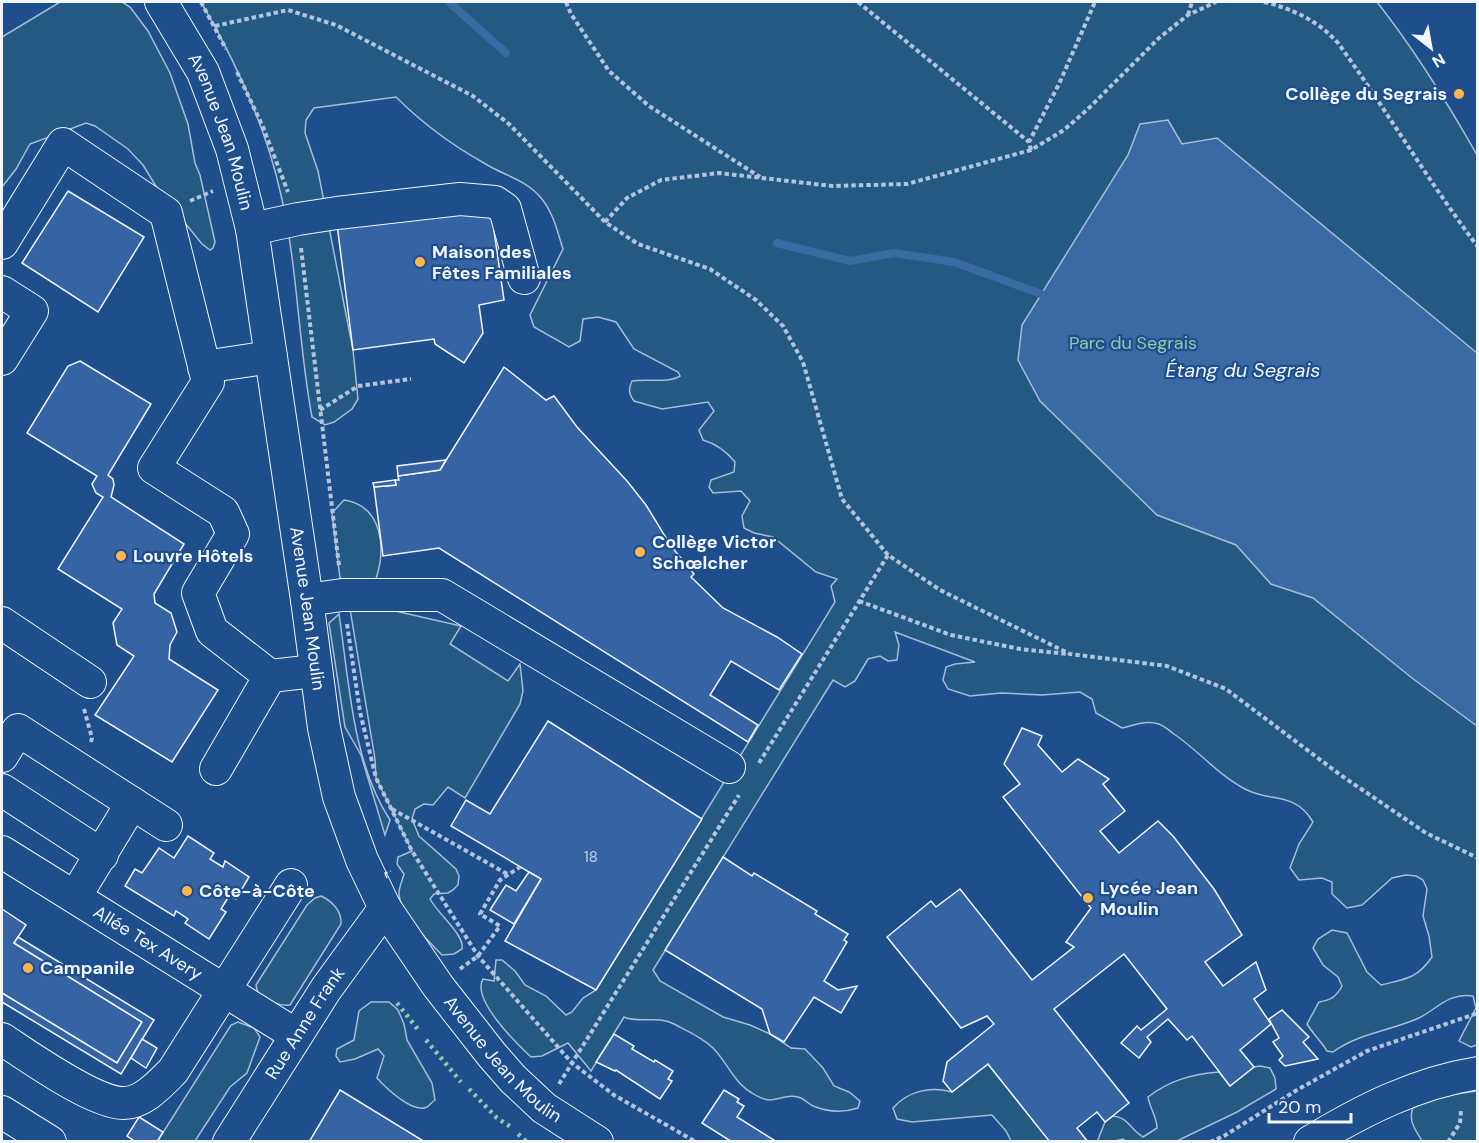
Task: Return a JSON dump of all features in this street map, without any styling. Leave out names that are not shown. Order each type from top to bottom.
[{"type":"street","name":"Avenue Jean Moulin","points":[[161,2],[203,72],[232,149],[252,229],[324,728],[339,797],[366,870],[385,908],[438,986],[513,1079],[544,1108],[597,1142]]},
{"type":"street","points":[[2,243],[63,144],[166,213],[208,382],[154,468],[223,512],[233,534],[198,593],[212,631],[270,676],[315,671]]},
{"type":"street","points":[[252,229],[298,219],[379,207],[460,199],[495,202],[505,210],[524,278]]},
{"type":"street","points":[[2,292],[32,311],[2,359]]},
{"type":"street","points":[[204,367],[271,357]]},
{"type":"street","points":[[307,600],[342,595],[442,595],[742,775]]},
{"type":"street","points":[[2,623],[90,682]]},
{"type":"street","points":[[216,769],[270,676]]},
{"type":"street","points":[[2,756],[18,730],[166,825]]},
{"type":"street","points":[[2,790],[102,855]]},
{"type":"street","points":[[75,897],[132,803]]},
{"type":"street","name":"Allée Tex Avery","points":[[2,852],[296,1035]]},
{"type":"street","points":[[2,1039],[92,1095],[124,1103],[150,1094],[173,1071],[291,885]]},
{"type":"street","name":"Rue Anne Frank","points":[[229,1142],[326,989],[385,908]]},
{"type":"street","points":[[1310,1142],[1390,1098],[1425,1086],[1478,1073]]},
{"type":"street","points":[[2,1112],[50,1142]]},
{"type":"path","points":[[566,2],[571,14],[609,71],[648,106],[761,178]]},
{"type":"path","points":[[858,2],[1029,142],[1031,150]]},
{"type":"path","points":[[1029,142],[1059,84],[1095,2]]},
{"type":"path","points":[[1188,15],[1192,2]]},
{"type":"path","points":[[605,222],[627,198],[661,180],[719,173],[832,186],[906,184],[1031,150],[1064,130],[1082,115],[1159,38],[1188,15],[1216,2]]},
{"type":"path","points":[[1264,2],[1307,17],[1332,36],[1414,154],[1447,206],[1478,247]]},
{"type":"path","points":[[215,26],[288,10],[336,26],[473,96],[509,124],[605,222],[638,244],[710,269],[756,300],[783,326],[803,362],[842,499],[888,555],[940,590],[1070,654]]},
{"type":"path","points":[[193,200],[211,191]]},
{"type":"path","points":[[319,410],[358,386],[411,379]]},
{"type":"path","points":[[572,1063],[742,775],[888,555]]},
{"type":"path","points":[[859,601],[951,635],[1020,648],[1167,666],[1226,689],[1342,776],[1426,833],[1478,858]]},
{"type":"path","points":[[391,809],[509,874]]},
{"type":"path","points":[[478,956],[500,926],[480,914],[501,880],[520,867]]},
{"type":"path","points":[[1210,1142],[1224,1136],[1297,1090],[1367,1051],[1478,1013]]},
{"type":"path","points":[[1448,1142],[1460,1123],[1461,1110]]},
{"type":"green space","points":[[60,2],[122,2],[130,7],[148,31],[170,73],[188,124],[195,163],[200,175],[215,242],[210,250],[170,209],[143,165],[128,149],[95,126],[86,123],[30,144],[16,169],[2,187],[2,37]]},
{"type":"green space","name":"Parc du Segrais","points":[[201,2],[1377,2],[1430,77],[1477,155],[1477,1045],[1471,1047],[1459,1041],[1476,1008],[1473,996],[1465,995],[1444,1002],[1419,1018],[1353,1040],[1333,1052],[1327,1051],[1307,1024],[1319,1002],[1333,997],[1342,986],[1338,977],[1323,965],[1313,948],[1318,939],[1332,930],[1347,933],[1367,972],[1381,985],[1416,974],[1432,957],[1423,916],[1427,889],[1423,880],[1416,876],[1406,875],[1392,878],[1362,905],[1347,908],[1332,894],[1332,882],[1322,878],[1299,880],[1290,868],[1299,844],[1313,822],[1298,806],[1245,789],[1159,724],[1145,723],[1122,728],[1096,713],[1092,699],[1080,692],[1042,695],[1001,693],[970,696],[948,689],[943,680],[946,667],[975,662],[895,632],[899,645],[897,660],[888,661],[880,656],[868,659],[855,681],[845,687],[833,680],[653,970],[660,981],[723,1017],[770,1034],[791,1048],[805,1049],[823,1068],[834,1086],[849,1092],[860,1101],[858,1108],[847,1111],[830,1111],[813,1106],[797,1097],[789,1096],[769,1100],[760,1098],[740,1084],[709,1044],[694,1034],[662,1020],[636,1020],[624,1017],[591,1071],[568,1043],[542,1056],[531,1057],[489,1009],[481,988],[483,979],[494,981],[496,960],[502,960],[515,971],[525,985],[546,996],[566,1015],[572,1012],[583,998],[596,990],[835,602],[831,586],[837,579],[816,572],[773,537],[754,533],[744,528],[742,516],[750,501],[741,491],[713,493],[709,487],[711,480],[734,472],[735,462],[721,448],[703,440],[699,430],[714,411],[708,402],[662,409],[634,401],[632,398],[630,389],[632,381],[669,380],[680,376],[678,372],[634,349],[616,322],[598,317],[583,319],[580,341],[569,347],[534,327],[530,315],[563,249],[550,211],[536,192],[448,141],[396,97],[314,108],[306,120],[305,133],[318,171],[353,350],[358,399],[352,409],[334,422],[325,425],[312,417],[287,222],[275,170],[249,96]]},
{"type":"green space","points":[[344,500],[357,504],[367,511],[374,519],[378,530],[381,554],[376,579],[372,581],[358,583],[340,578],[332,513]]},
{"type":"green space","points":[[382,608],[461,626],[450,644],[508,681],[520,664],[523,691],[520,704],[465,798],[448,787],[433,805],[424,804],[415,809],[412,819],[419,836],[456,869],[459,876],[458,885],[453,890],[448,893],[434,894],[430,899],[462,943],[462,949],[454,954],[442,955],[409,918],[400,901],[399,891],[404,874],[397,864],[398,857],[412,851],[376,778],[375,759],[350,609]]},
{"type":"green space","points":[[339,614],[360,747],[367,773],[390,820],[385,835],[361,755],[345,727],[329,623]]},
{"type":"green space","points":[[321,896],[336,907],[341,924],[290,1005],[269,1001],[258,994],[256,985],[307,905]]},
{"type":"green space","points":[[371,1002],[389,1002],[398,1010],[407,1040],[432,1083],[435,1100],[427,1107],[421,1108],[407,1104],[377,1078],[384,1056],[378,1049],[355,1059],[340,1062],[336,1056],[337,1049],[354,1040],[359,1011]]},
{"type":"green space","points":[[238,1022],[254,1028],[260,1037],[247,1073],[230,1087],[195,1141],[157,1142],[231,1025]]},
{"type":"green space","points":[[988,1064],[1050,1141],[1011,1141],[1006,1131],[992,1115],[912,1122],[897,1119],[893,1108],[905,1097],[928,1090],[952,1092]]},
{"type":"green space","points":[[1254,1067],[1270,1068],[1275,1078],[1276,1089],[1237,1112],[1177,1141],[1126,1141],[1123,1139],[1097,1142],[1105,1122],[1113,1116],[1126,1121],[1143,1137],[1157,1128],[1148,1097],[1173,1082],[1200,1074],[1219,1072],[1230,1086]]},
{"type":"green space","points":[[1477,1091],[1477,1141],[1422,1141],[1412,1121],[1413,1107],[1442,1096]]},
{"type":"water","name":"Étang du Segrais","points":[[1168,120],[1182,144],[1217,138],[1477,353],[1477,726],[1412,678],[1313,598],[1271,584],[1236,545],[1157,515],[1040,401],[1018,360],[1022,325],[1128,155],[1140,124]]},
{"type":"building","points":[[68,191],[144,237],[98,312],[22,263]]},
{"type":"building","name":"Maison des Fêtes Familiales","points":[[491,210],[504,300],[479,305],[483,333],[464,363],[435,344],[434,339],[353,350],[337,224]]},
{"type":"building","name":"Louvre Hôtels","points":[[80,361],[151,404],[108,475],[113,479],[114,485],[111,497],[184,544],[154,594],[155,603],[171,613],[177,632],[170,645],[169,659],[218,690],[172,762],[95,715],[134,656],[117,645],[113,623],[122,609],[58,569],[103,497],[96,493],[92,484],[97,476],[27,433],[68,366]]},
{"type":"building","points":[[504,367],[546,400],[554,396],[577,427],[646,505],[671,546],[694,574],[691,577],[723,608],[777,637],[802,654],[779,690],[731,661],[710,695],[758,725],[748,742],[439,548],[383,556],[374,487],[396,485],[395,480],[399,480],[398,476],[440,470]]},
{"type":"building","points":[[446,460],[440,470],[398,476],[397,466]]},
{"type":"building","points":[[395,480],[396,485],[374,487],[373,483]]},
{"type":"building","points":[[548,721],[702,819],[596,990],[505,941],[541,879],[451,826],[466,800],[490,814]]},
{"type":"building","points":[[1022,728],[1042,736],[1038,745],[1062,772],[1078,759],[1109,779],[1103,784],[1125,811],[1100,831],[1119,853],[1158,821],[1173,836],[1214,889],[1242,935],[1205,962],[1223,986],[1256,962],[1266,990],[1254,999],[1271,1024],[1240,1050],[1254,1067],[1230,1086],[1192,1036],[1187,1040],[1168,1019],[1147,1037],[1151,1042],[1139,1058],[1121,1043],[1137,1026],[1141,1030],[1167,1009],[1124,954],[1054,1009],[1129,1103],[1105,1122],[1097,1112],[1077,1128],[1088,1142],[1050,1142],[988,1064],[952,1092],[943,1081],[947,1062],[994,1024],[987,1016],[961,1028],[887,937],[931,901],[936,907],[960,889],[1032,980],[1074,947],[1066,942],[1091,908],[1003,797],[1020,784],[1004,764]]},
{"type":"building","name":"Côte-à-Côte","points":[[188,836],[214,853],[210,859],[223,867],[225,861],[249,877],[236,899],[229,896],[221,909],[226,912],[209,939],[185,923],[188,919],[176,911],[174,916],[125,886],[135,869],[142,873],[159,848],[174,858]]},
{"type":"building","points":[[723,857],[752,876],[754,873],[817,911],[815,914],[848,934],[844,940],[847,942],[824,981],[838,990],[857,986],[841,1013],[814,997],[784,1042],[770,1034],[762,1009],[665,950]]},
{"type":"building","points":[[529,872],[541,879],[514,924],[490,910],[506,885],[516,891]]},
{"type":"building","name":"Campanile","points":[[2,909],[26,925],[14,943],[142,1022],[117,1063],[2,993]]},
{"type":"building","points":[[18,937],[154,1020],[121,1074],[2,1002],[2,993],[117,1063],[142,1022],[14,943]]},
{"type":"building","points":[[1282,1010],[1309,1037],[1303,1042],[1318,1059],[1285,1066],[1279,1060],[1283,1056],[1273,1042],[1279,1038],[1269,1019]]},
{"type":"building","points":[[614,1034],[634,1046],[632,1049],[673,1071],[668,1079],[672,1081],[660,1099],[616,1070],[596,1062]]},
{"type":"building","points":[[142,1039],[157,1048],[146,1068],[131,1058]]},
{"type":"building","points":[[340,1090],[425,1142],[309,1142]]},
{"type":"building","points":[[724,1090],[739,1099],[737,1102],[744,1106],[737,1117],[777,1142],[732,1142],[702,1123]]},
{"type":"building","points":[[139,1117],[163,1132],[157,1142],[136,1142],[127,1136]]},
{"type":"waterway","points":[[449,2],[506,53]]},
{"type":"waterway","points":[[777,243],[850,261],[894,253],[954,262],[1041,294]]},
{"type":"hedge","points":[[397,1003],[420,1032]]},
{"type":"hedge","points":[[426,1040],[461,1082]]},
{"type":"hedge","points":[[469,1089],[497,1118],[511,1127]]},
{"type":"hedge","points":[[518,1134],[527,1142]]},
{"type":"fence","points":[[387,878],[385,873],[391,871]]},
{"type":"place","name":"Collège du Segrais","points":[[1459,94]]},
{"type":"place","name":"Maison des Fêtes Familiales","points":[[420,262]]},
{"type":"place","name":"Collège Victor Schœlcher","points":[[640,552]]},
{"type":"place","name":"Louvre Hôtels","points":[[121,556]]},
{"type":"place","name":"Côte-à-Côte","points":[[187,891]]},
{"type":"place","name":"Lycée Jean Moulin","points":[[1088,898]]},
{"type":"place","name":"Campanile","points":[[28,968]]}]
